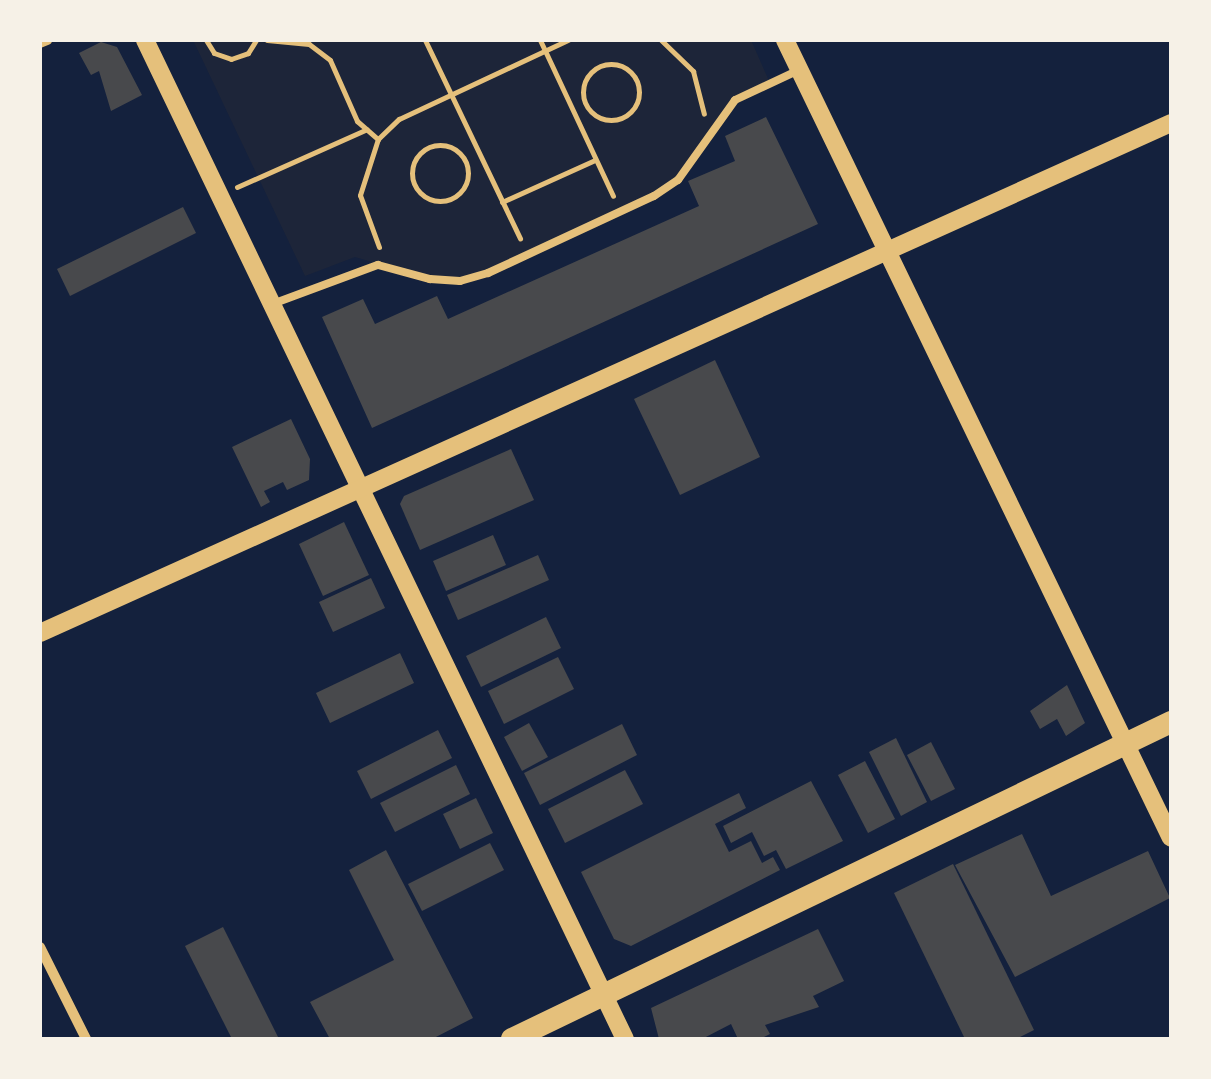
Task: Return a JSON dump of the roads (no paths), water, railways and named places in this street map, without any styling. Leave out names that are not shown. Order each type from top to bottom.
[{"type":"main road","points":[[512,1039],[1171,722]]},
{"type":"street","points":[[40,44],[47,40]]},
{"type":"street","points":[[145,40],[218,196],[275,304],[624,1039]]},
{"type":"street","points":[[785,40],[889,248],[1171,838]]},
{"type":"street","points":[[40,633],[361,485],[1171,124]]},
{"type":"street","points":[[40,947],[86,1039]]},
{"type":"lane","points":[[275,304],[350,270],[403,269],[460,281],[528,255],[678,180],[735,100],[800,70]]}]
